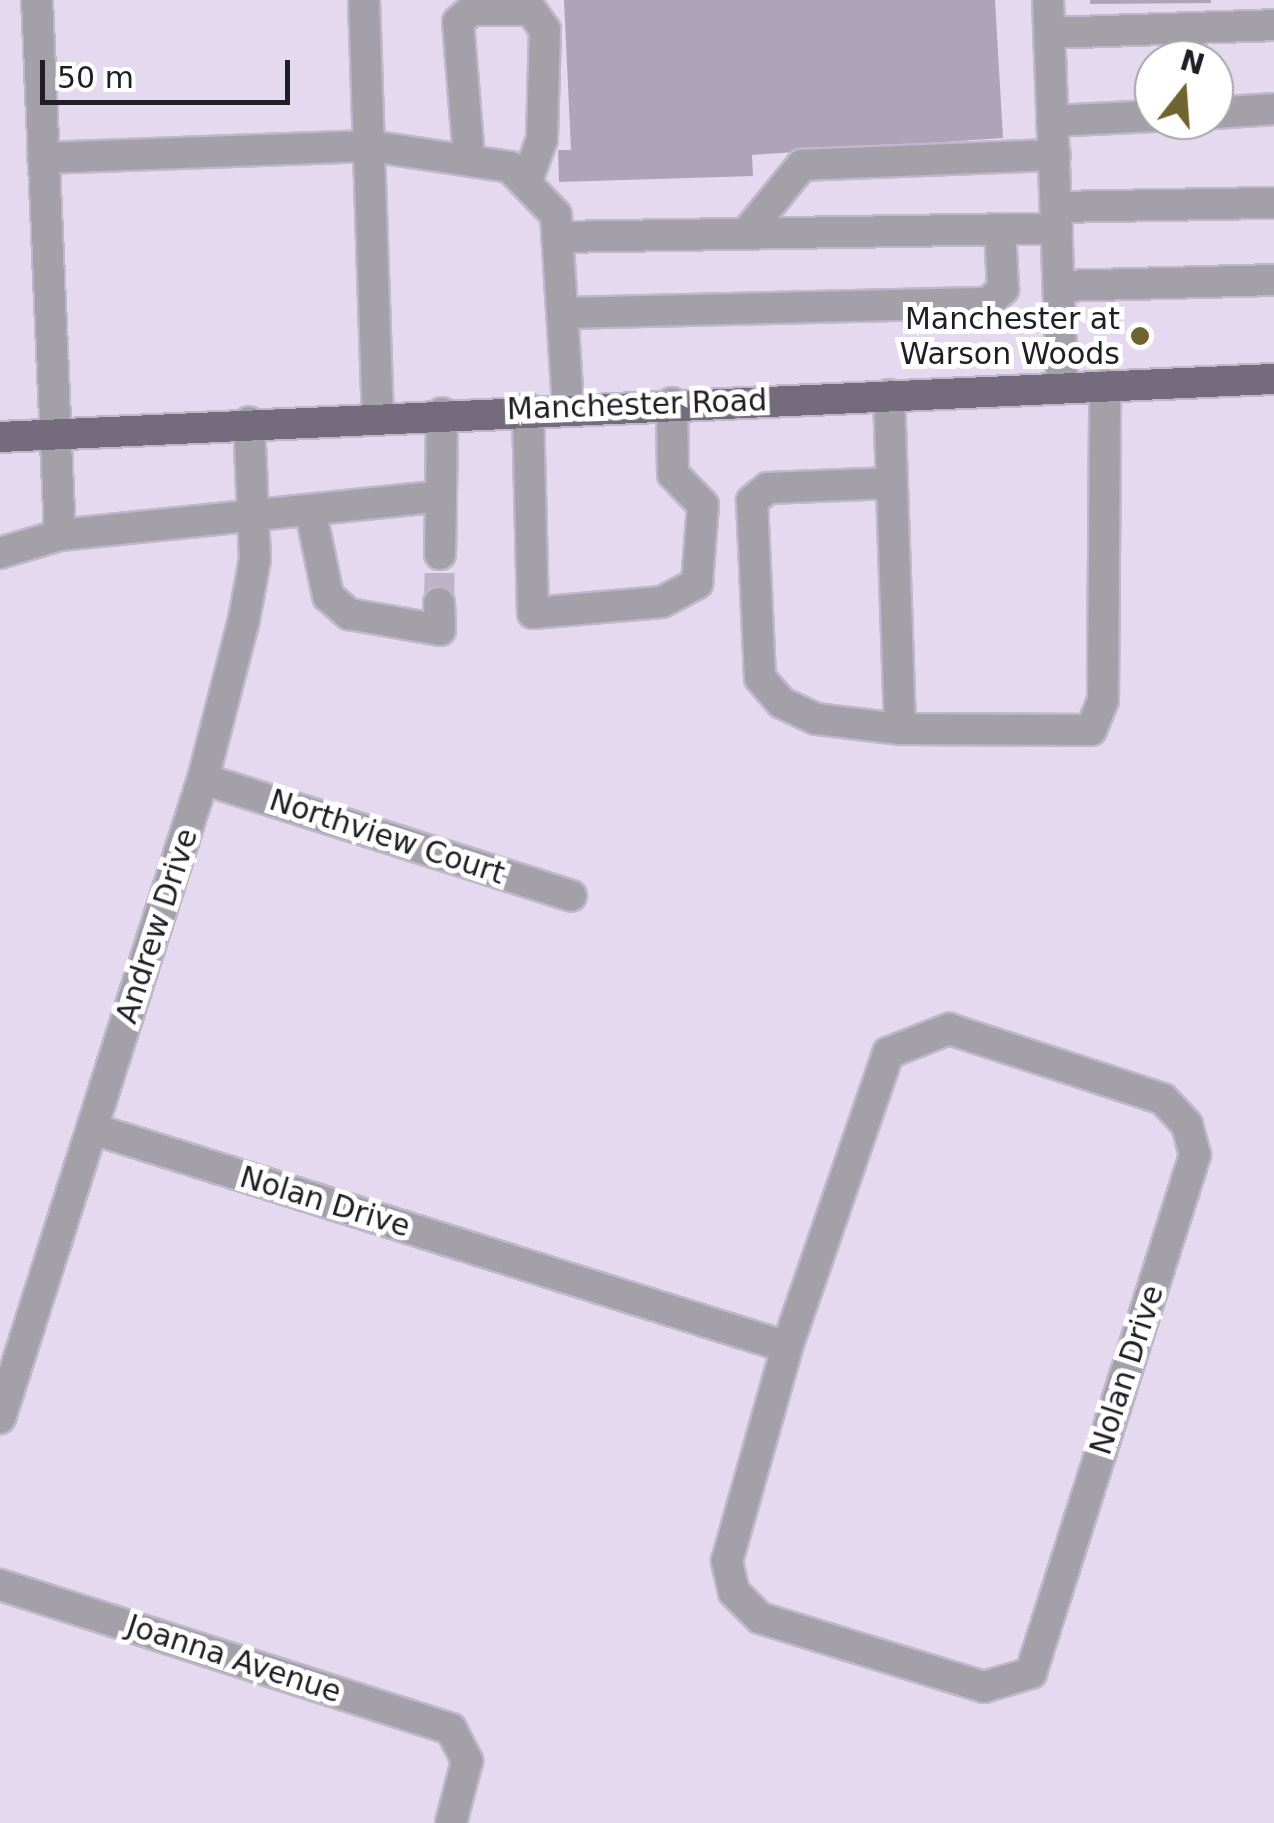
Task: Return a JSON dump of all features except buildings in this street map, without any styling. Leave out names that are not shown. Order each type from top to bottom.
[{"type":"main road","name":"Manchester Road","points":[[0,437],[672,402],[1274,379]]},
{"type":"street","points":[[36,0],[49,435],[60,535]]},
{"type":"street","points":[[364,0],[378,416]]},
{"type":"street","points":[[1048,0],[1062,387]]},
{"type":"street","points":[[469,158],[458,22],[472,10],[531,10],[545,30],[542,139],[526,183]]},
{"type":"street","points":[[1049,33],[1274,25]]},
{"type":"street","points":[[1234,112],[1274,110]]},
{"type":"street","points":[[1052,122],[1134,117]]},
{"type":"street","points":[[43,158],[370,146],[510,167],[556,215],[568,408]]},
{"type":"street","points":[[748,230],[802,164],[1055,155]]},
{"type":"street","points":[[559,237],[748,230],[1000,230],[1057,218],[1274,202]]},
{"type":"street","points":[[564,314],[988,303],[1003,289],[1000,230]]},
{"type":"street","points":[[1060,286],[1274,280]]},
{"type":"street","points":[[892,484],[768,488],[752,501],[760,678],[782,704],[816,719],[900,729],[1091,730],[1103,700],[1104,385]]},
{"type":"street","points":[[890,395],[900,729]]},
{"type":"street","points":[[528,409],[534,613],[662,602],[696,583],[702,506],[673,474],[672,402]]},
{"type":"street","points":[[440,554],[442,413]]},
{"type":"street","name":"Andrew Drive","points":[[0,1418],[203,779],[244,620],[254,519],[249,422]]},
{"type":"street","points":[[0,554],[60,535],[254,519],[441,496]]},
{"type":"street","points":[[310,513],[328,596],[349,614],[440,616]]},
{"type":"street","name":"Northview Court","points":[[203,779],[571,896]]},
{"type":"street","name":"Nolan Drive","points":[[949,1030],[1163,1099],[1186,1125],[1195,1154],[1031,1673],[984,1686],[744,1609],[728,1560],[787,1347],[888,1053],[908,1039],[949,1030]]},
{"type":"street","name":"Nolan Drive","points":[[92,1129],[787,1347]]},
{"type":"street","name":"Joanna Avenue","points":[[0,1585],[451,1728],[464,1741],[451,1823]]},
{"type":"tunnel","points":[[439,603],[440,554]]},
{"type":"place","name":"Manchester at Warson Woods","points":[[1140,336]]}]
